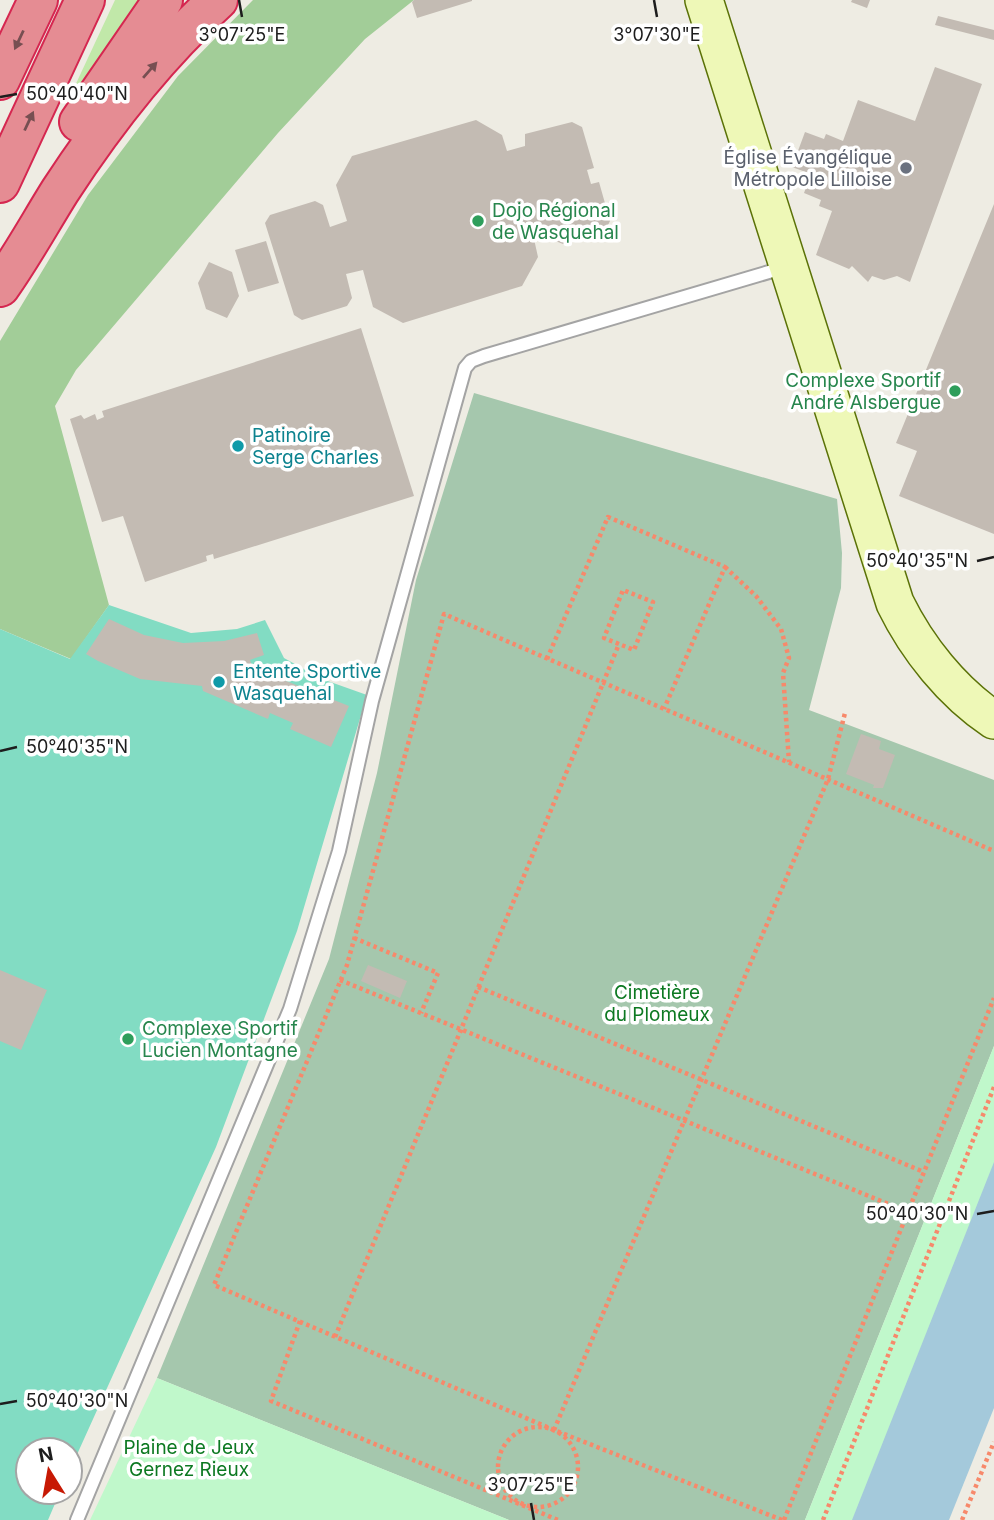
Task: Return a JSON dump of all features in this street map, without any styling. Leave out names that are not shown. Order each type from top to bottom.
[{"type":"highway","points":[[0,80],[38,0]]},
{"type":"highway","points":[[0,183],[85,0]]},
{"type":"highway","points":[[0,273],[74,131],[163,0]]},
{"type":"highway","points":[[0,287],[107,123],[161,57],[218,0]]},
{"type":"street","points":[[695,0],[718,50]]},
{"type":"street","points":[[704,0],[895,603],[914,636],[937,667],[968,700],[994,720]]},
{"type":"lane","points":[[77,1520],[290,1009],[339,851],[375,689],[465,368],[471,361],[484,356],[788,267]]},
{"type":"path","points":[[547,659],[608,517],[725,567],[756,596],[781,629],[789,658],[783,673],[789,762]]},
{"type":"path","points":[[664,709],[725,567]]},
{"type":"path","points":[[624,590],[653,602],[634,650],[619,644],[604,638],[624,590]]},
{"type":"path","points":[[994,851],[444,614],[340,980],[214,1285],[554,1430],[783,1520],[994,998]]},
{"type":"path","points":[[335,1336],[619,644]]},
{"type":"path","points":[[554,1430],[828,779],[845,713]]},
{"type":"path","points":[[354,938],[438,973],[421,1013]]},
{"type":"path","points":[[340,980],[908,1212]]},
{"type":"path","points":[[478,987],[924,1172]]},
{"type":"path","points":[[823,1520],[994,1087]]},
{"type":"path","points":[[300,1321],[271,1401],[558,1520]]},
{"type":"path","points":[[539,1427],[554,1430],[574,1450],[578,1464],[576,1481],[571,1491],[557,1503],[541,1508],[520,1504],[506,1493],[499,1481],[497,1466],[501,1450],[511,1437],[524,1429],[539,1427]]},
{"type":"path","points":[[962,1520],[994,1443]]},
{"type":"green space","points":[[115,0],[152,0],[77,107],[66,105]]},
{"type":"green space","points":[[253,0],[414,0],[365,39],[278,133],[76,370],[55,406],[109,605],[71,659],[0,629],[0,341],[88,195],[178,76]]},
{"type":"green space","name":"Cimetière du Plomeux","points":[[474,393],[837,499],[842,553],[841,588],[809,710],[994,780],[994,1046],[805,1520],[509,1520],[157,1378],[329,959],[377,773],[416,580]]},
{"type":"green space","name":"Complexe Sportif Lucien Montagne","points":[[109,605],[191,633],[237,629],[265,620],[284,658],[322,679],[367,695],[297,931],[216,1147],[84,1439],[84,1436],[14,1436],[14,1506],[54,1506],[48,1520],[0,1520],[0,629],[70,659]]},
{"type":"green space","points":[[994,1046],[994,1216],[871,1520],[805,1520]]},
{"type":"green space","name":"Plaine de Jeux Gernez Rieux","points":[[157,1378],[509,1520],[90,1520]]},
{"type":"water","points":[[994,1162],[994,1408],[949,1520],[852,1520]]},
{"type":"building","points":[[870,0],[867,8],[851,2]]},
{"type":"building","points":[[472,1],[417,18],[412,2]]},
{"type":"building","points":[[938,16],[994,30],[994,40],[935,25]]},
{"type":"building","name":"Église Évangélique Métropole Lilloise","points":[[935,67],[982,84],[910,282],[897,276],[884,280],[872,276],[868,282],[852,266],[849,269],[816,255],[832,211],[819,206],[821,200],[804,193],[811,174],[792,167],[805,132],[824,139],[826,134],[843,141],[858,100],[915,121]]},
{"type":"building","name":"Dojo Régional de Wasquehal","points":[[476,120],[502,135],[507,151],[525,146],[525,134],[572,122],[582,127],[594,168],[587,170],[591,184],[599,182],[610,221],[605,231],[563,244],[553,240],[551,233],[534,239],[538,257],[522,286],[403,323],[373,307],[363,270],[346,274],[352,298],[347,306],[302,320],[294,315],[265,223],[270,215],[315,201],[323,205],[330,227],[347,221],[336,185],[352,156]]},
{"type":"building","name":"Complexe Sportif André Alsbergue","points":[[994,204],[994,534],[899,496],[917,451],[896,443]]},
{"type":"building","points":[[266,241],[279,283],[248,292],[235,250]]},
{"type":"building","points":[[209,262],[232,272],[239,296],[227,318],[206,309],[198,283]]},
{"type":"building","name":"Patinoire Serge Charles","points":[[361,328],[414,496],[214,559],[213,554],[206,556],[207,561],[145,582],[123,516],[102,522],[70,419],[81,415],[84,419],[95,414],[97,420],[104,417],[102,411]]},
{"type":"building","name":"Entente Sportive Wasquehal","points":[[109,619],[144,635],[183,643],[224,641],[257,633],[264,655],[250,660],[256,677],[266,673],[349,706],[331,747],[290,729],[293,723],[270,713],[268,719],[203,691],[202,686],[140,679],[86,654]]},
{"type":"building","points":[[861,734],[881,741],[879,749],[895,755],[883,788],[873,788],[874,785],[846,774]]},
{"type":"building","points":[[368,965],[407,981],[400,998],[361,981]]},
{"type":"building","points":[[0,970],[47,990],[21,1050],[0,1041]]},
{"type":"place","name":"Église Évangélique Métropole Lilloise","points":[[906,168]]},
{"type":"place","name":"Dojo Régional de Wasquehal","points":[[478,221]]},
{"type":"place","name":"Complexe Sportif André Alsbergue","points":[[955,391]]},
{"type":"place","name":"Patinoire Serge Charles","points":[[238,446]]},
{"type":"place","name":"Entente Sportive Wasquehal","points":[[219,682]]},
{"type":"place","name":"Complexe Sportif Lucien Montagne","points":[[128,1039]]}]
